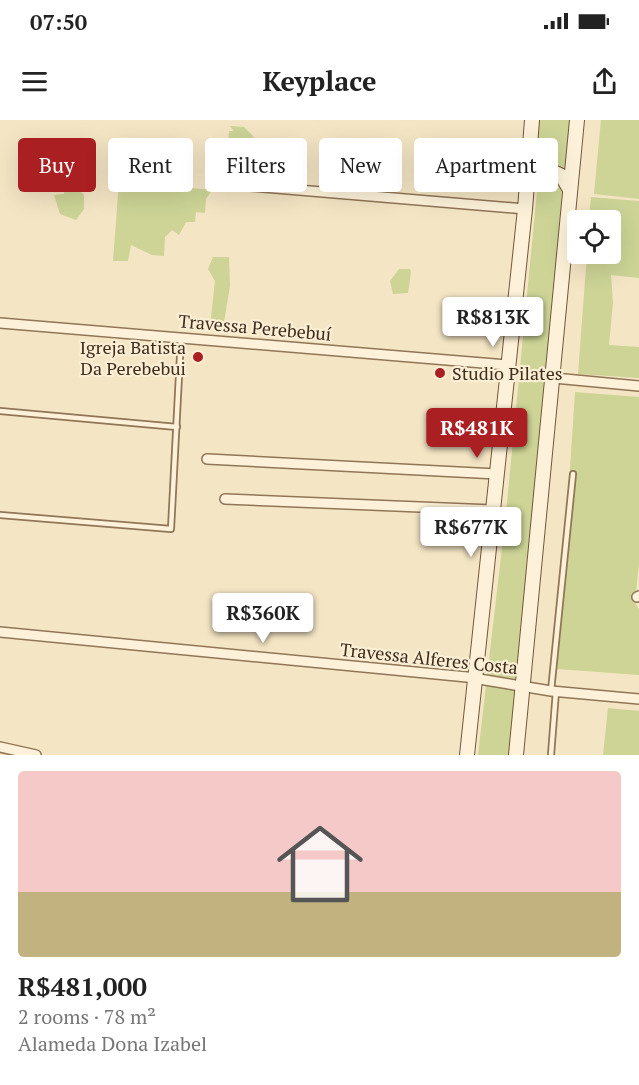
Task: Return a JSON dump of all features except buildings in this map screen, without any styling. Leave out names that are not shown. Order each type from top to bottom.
[{"type":"main road","points":[[530,138],[532,120]]},
{"type":"main road","points":[[516,755],[577,120]]},
{"type":"main road","points":[[558,174],[562,176],[569,188]]},
{"type":"main road","points":[[466,755],[526,192]]},
{"type":"street","points":[[307,191],[525,209]]},
{"type":"street","name":"Travessa Perebebuí","points":[[0,323],[507,365]]},
{"type":"street","points":[[554,378],[639,386]]},
{"type":"street","points":[[207,459],[497,474]]},
{"type":"street","points":[[225,498],[493,510]]},
{"type":"street","name":"Travessa Alferes Costa","points":[[0,632],[474,678],[553,691],[639,699]]},
{"type":"street","points":[[0,747],[36,755]]},
{"type":"lane","points":[[0,515],[171,530],[181,337]]},
{"type":"lane","points":[[0,411],[177,427]]},
{"type":"lane","points":[[551,755],[553,691],[573,474]]},
{"type":"green space","points":[[538,120],[570,120],[564,173],[558,173],[558,138],[536,138]]},
{"type":"green space","points":[[601,120],[639,120],[639,199],[594,194]]},
{"type":"green space","points":[[230,126],[244,127],[254,137],[228,138],[229,131],[234,131]]},
{"type":"green space","points":[[558,183],[562,189],[545,412],[509,755],[478,755],[506,513],[537,192],[558,192]]},
{"type":"green space","points":[[193,188],[211,192],[206,199],[205,213],[196,212],[195,222],[186,222],[179,235],[172,230],[165,237],[164,256],[152,255],[131,245],[128,261],[113,261],[118,192],[193,192]]},
{"type":"green space","points":[[64,192],[81,192],[84,195],[84,209],[76,220],[60,214],[54,195],[64,194]]},
{"type":"green space","points":[[591,197],[639,201],[639,278],[611,275],[613,303],[609,345],[639,347],[639,378],[578,374],[586,264],[621,264],[621,210],[590,210]]},
{"type":"green space","points":[[213,257],[229,257],[230,286],[223,328],[210,327],[215,281],[208,269]]},
{"type":"green space","points":[[399,269],[410,269],[408,293],[393,294],[390,281]]},
{"type":"green space","points":[[575,392],[639,397],[639,563],[635,602],[639,610],[639,675],[557,669]]},
{"type":"green space","points":[[608,708],[639,711],[639,755],[603,755]]},
{"type":"place","name":"Igreja Batista Da Perebebui","points":[[198,357]]},
{"type":"place","name":"Studio Pilates","points":[[440,373]]}]
